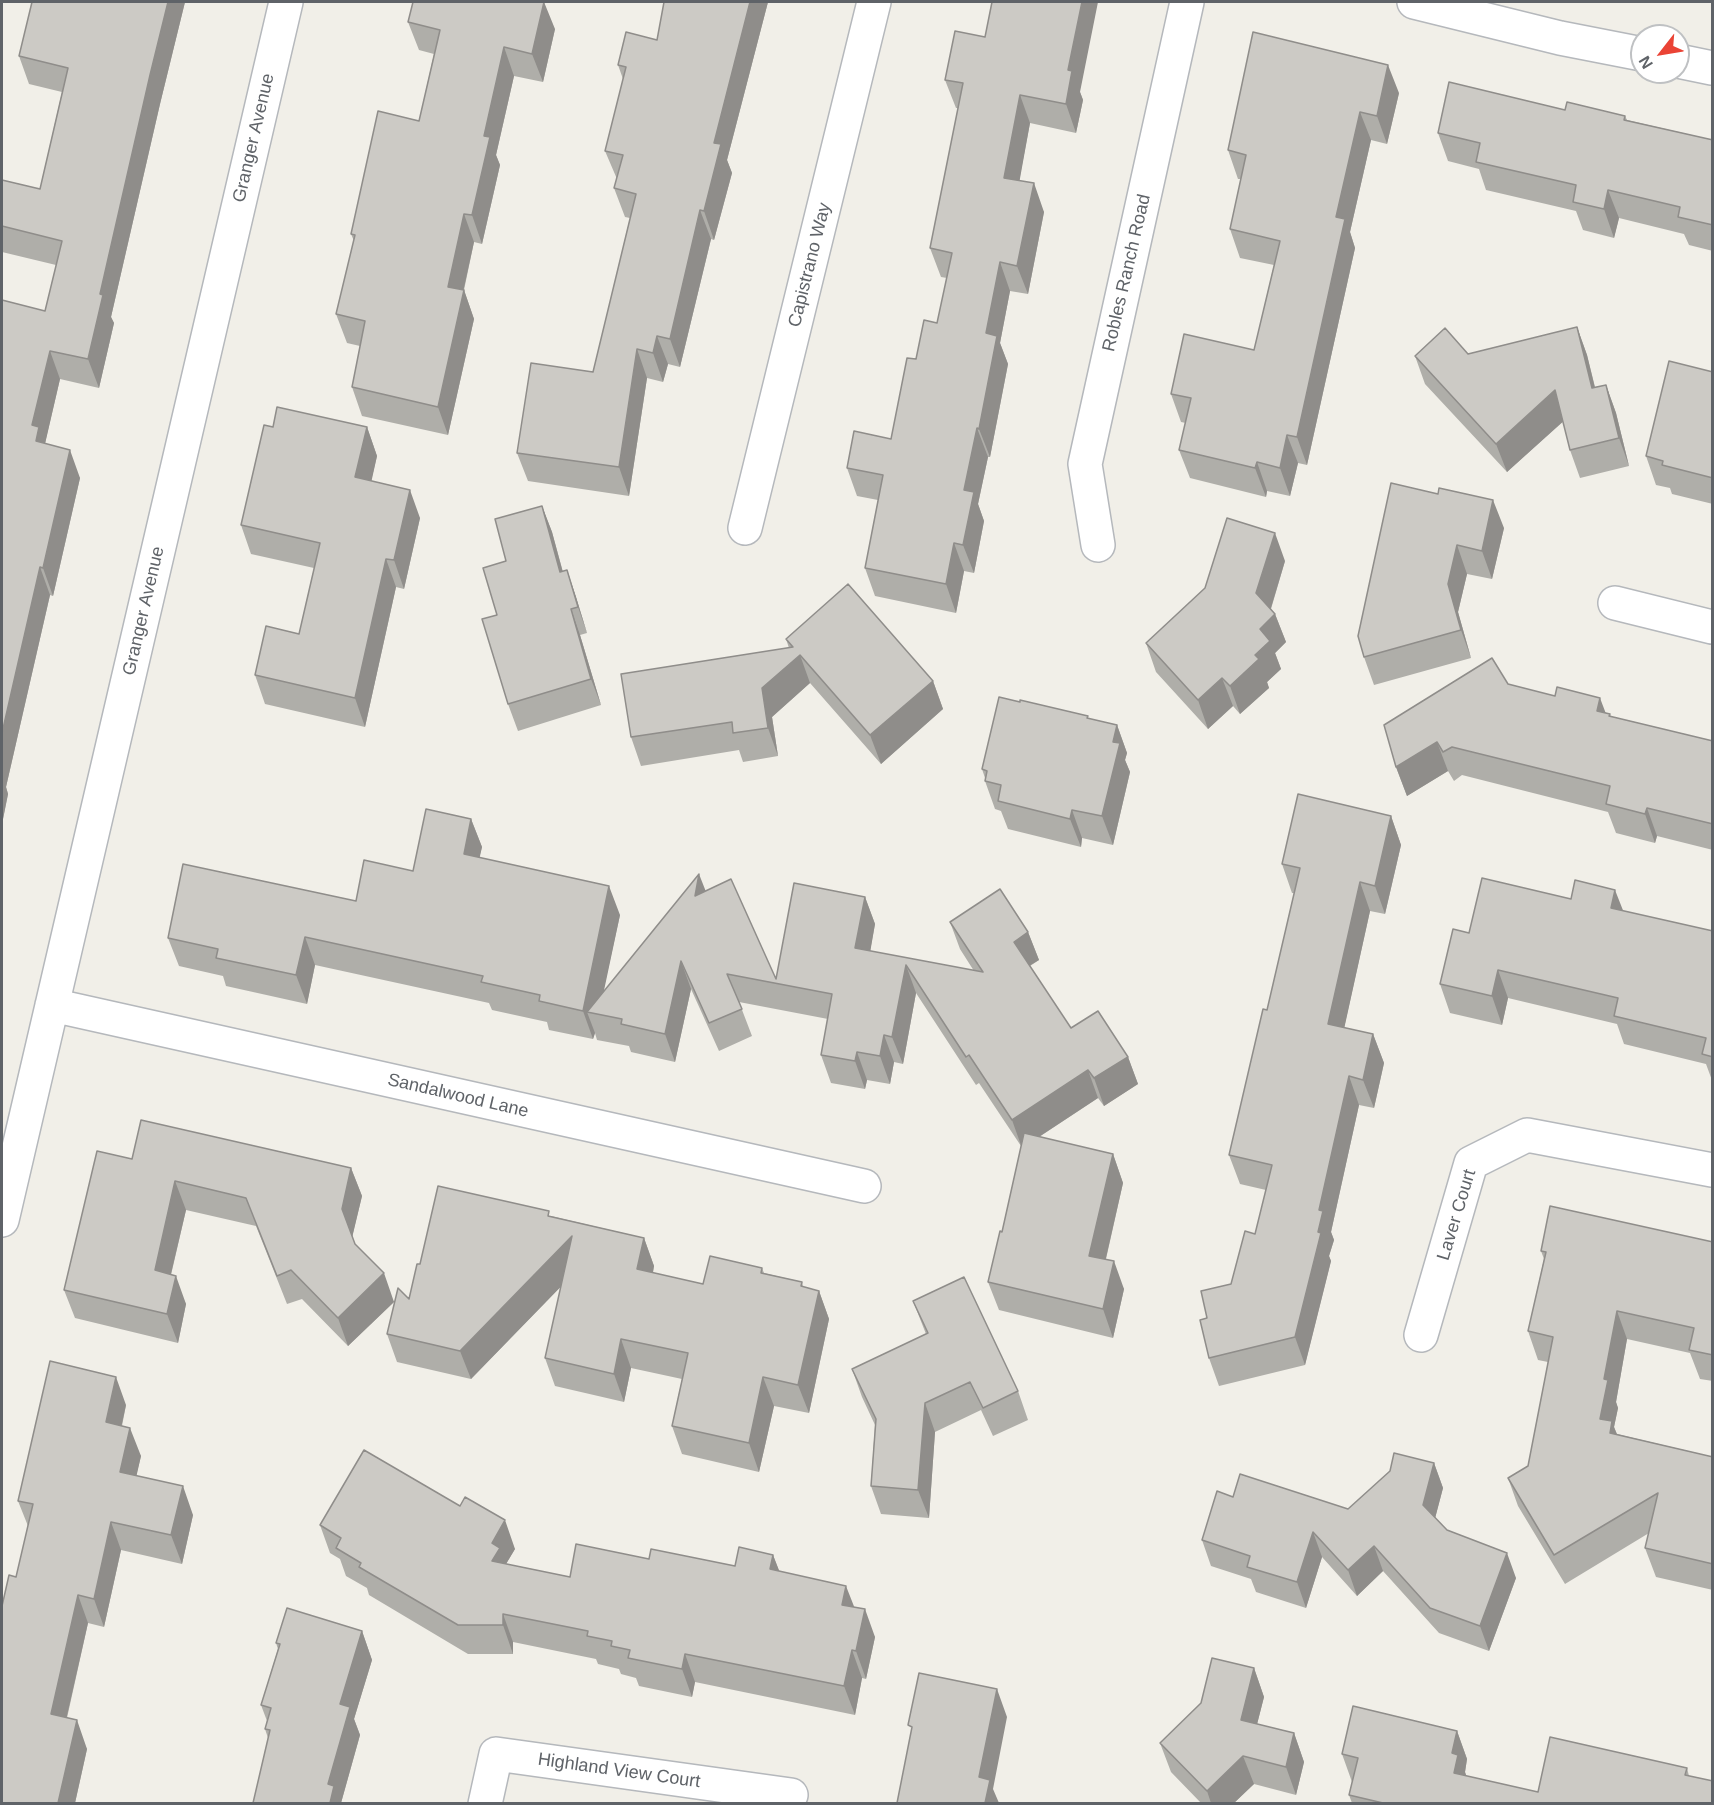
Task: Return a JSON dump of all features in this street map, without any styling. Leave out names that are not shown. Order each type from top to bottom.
[{"type":"street","name":"Granger Avenue","points":[[2,1220],[286,2]]},
{"type":"street","name":"Capistrano Way","points":[[745,528],[874,2]]},
{"type":"street","name":"Robles Ranch Road","points":[[1098,545],[1085,464],[1187,2]]},
{"type":"street","points":[[1414,2],[1560,38],[1630,52]]},
{"type":"street","points":[[1690,63],[1713,68]]},
{"type":"street","points":[[1615,603],[1713,627]]},
{"type":"street","name":"Sandalwood Lane","points":[[52,1005],[864,1186]]},
{"type":"street","name":"Laver Court","points":[[1421,1335],[1471,1163],[1527,1135],[1713,1170]]},
{"type":"street","name":"Highland View Court","points":[[485,1803],[496,1754],[791,1795]]},
{"type":"building","points":[[32,2],[168,2],[100,294],[103,295],[88,359],[50,351],[32,425],[39,427],[36,441],[70,450],[43,568],[40,567],[2,733],[2,300],[45,311],[62,241],[2,226],[2,180],[40,189],[68,68],[19,56]]},
{"type":"building","points":[[413,2],[544,2],[532,54],[504,47],[484,136],[490,137],[472,215],[464,214],[448,287],[464,290],[438,407],[352,387],[365,321],[336,314],[355,235],[351,234],[378,111],[419,121],[440,30],[408,22]]},
{"type":"building","points":[[664,2],[750,2],[714,143],[721,144],[704,211],[700,210],[670,339],[657,336],[653,353],[637,349],[619,467],[517,453],[531,363],[593,372],[636,194],[614,188],[623,155],[605,151],[626,67],[618,65],[626,32],[657,40]]},
{"type":"building","points":[[992,2],[1082,2],[1068,70],[1072,71],[1066,104],[1020,95],[1004,178],[1034,183],[1017,266],[1000,262],[986,333],[997,336],[979,429],[977,428],[964,490],[974,492],[963,545],[954,543],[946,584],[865,568],[883,475],[847,468],[854,431],[891,439],[907,358],[916,359],[924,320],[937,323],[952,253],[930,248],[963,83],[945,80],[955,31],[985,37]]},
{"type":"building","points":[[1253,32],[1388,65],[1377,116],[1360,112],[1336,217],[1345,219],[1297,437],[1287,435],[1280,468],[1257,462],[1255,468],[1179,450],[1191,398],[1171,394],[1184,334],[1254,350],[1280,241],[1230,229],[1246,155],[1228,150]]},
{"type":"building","points":[[1449,82],[1565,110],[1567,102],[1625,116],[1624,120],[1713,140],[1713,225],[1678,217],[1680,207],[1608,190],[1604,209],[1573,202],[1576,185],[1476,162],[1480,143],[1438,133]]},
{"type":"building","points":[[1577,327],[1592,388],[1606,385],[1619,438],[1570,450],[1555,390],[1496,444],[1415,356],[1445,328],[1468,354]]},
{"type":"building","points":[[1669,361],[1713,372],[1713,478],[1662,465],[1663,461],[1646,456]]},
{"type":"building","points":[[277,407],[367,427],[355,477],[410,490],[394,560],[386,559],[355,698],[255,675],[266,626],[299,634],[320,543],[241,525],[264,425],[273,427]]},
{"type":"building","points":[[1391,483],[1438,494],[1439,488],[1493,500],[1482,551],[1457,545],[1448,584],[1461,630],[1364,657],[1358,636]]},
{"type":"building","points":[[542,506],[560,572],[567,570],[578,607],[571,609],[591,679],[508,704],[482,619],[497,615],[483,568],[506,561],[495,519]]},
{"type":"building","points":[[1227,518],[1275,533],[1256,593],[1275,614],[1260,629],[1270,641],[1255,655],[1259,659],[1230,686],[1222,678],[1198,700],[1146,643],[1205,588]]},
{"type":"building","points":[[848,584],[933,681],[870,735],[800,655],[762,688],[768,728],[733,733],[732,722],[631,737],[621,674],[793,647],[786,639]]},
{"type":"building","points":[[1492,658],[1508,684],[1555,696],[1557,687],[1600,698],[1597,711],[1610,714],[1609,716],[1713,741],[1713,824],[1647,808],[1645,814],[1606,804],[1610,786],[1452,747],[1443,752],[1437,742],[1396,767],[1384,725]]},
{"type":"building","points":[[999,697],[1088,716],[1087,718],[1117,725],[1113,742],[1120,743],[1102,816],[1072,810],[1070,819],[998,801],[1001,785],[985,781],[987,771],[982,769]]},
{"type":"building","points":[[1298,794],[1391,816],[1375,886],[1360,882],[1328,1024],[1373,1034],[1363,1080],[1349,1076],[1319,1210],[1323,1211],[1318,1232],[1321,1233],[1295,1337],[1209,1358],[1200,1320],[1207,1318],[1201,1291],[1231,1284],[1245,1231],[1255,1234],[1272,1165],[1229,1155],[1263,1009],[1267,1010],[1300,868],[1282,864]]},
{"type":"building","points":[[426,809],[471,819],[464,854],[609,886],[583,1011],[539,1001],[540,995],[481,982],[483,976],[305,937],[296,975],[216,958],[218,949],[168,938],[183,864],[356,901],[364,860],[413,871]]},
{"type":"building","points":[[699,874],[695,896],[731,879],[776,979],[794,883],[865,897],[855,948],[983,972],[950,922],[1000,889],[1028,932],[1014,942],[1071,1028],[1098,1011],[1128,1057],[1094,1078],[1088,1070],[1012,1120],[969,1055],[966,1057],[906,965],[892,1037],[884,1035],[880,1056],[857,1052],[855,1061],[821,1055],[832,994],[727,974],[742,1009],[709,1023],[681,961],[665,1034],[621,1024],[622,1019],[587,1012]]},
{"type":"building","points":[[1482,878],[1571,899],[1575,880],[1615,890],[1611,908],[1713,931],[1713,1057],[1702,1054],[1706,1038],[1614,1016],[1618,998],[1498,970],[1492,996],[1440,984],[1453,929],[1469,933]]},
{"type":"building","points":[[141,1120],[351,1168],[342,1209],[355,1244],[384,1273],[338,1318],[291,1270],[277,1276],[246,1198],[175,1181],[155,1270],[176,1276],[167,1314],[64,1290],[97,1151],[132,1159]]},
{"type":"building","points":[[1024,1133],[1113,1154],[1089,1256],[1114,1261],[1103,1309],[988,1282],[1000,1231],[1002,1232]]},
{"type":"building","points":[[438,1186],[549,1211],[548,1216],[644,1238],[637,1269],[703,1284],[710,1256],[762,1268],[761,1273],[802,1282],[801,1286],[819,1291],[798,1385],[763,1377],[749,1443],[672,1426],[688,1353],[621,1339],[614,1374],[545,1358],[572,1236],[460,1351],[387,1334],[398,1288],[409,1299],[417,1264],[420,1264]]},
{"type":"building","points":[[1550,1206],[1713,1242],[1713,1355],[1689,1350],[1694,1328],[1617,1311],[1604,1379],[1608,1380],[1600,1419],[1612,1421],[1610,1433],[1713,1457],[1713,1564],[1645,1548],[1658,1493],[1554,1555],[1508,1478],[1528,1466],[1553,1337],[1528,1331],[1546,1252],[1541,1251]]},
{"type":"building","points":[[964,1277],[1018,1391],[983,1408],[970,1382],[925,1403],[918,1490],[871,1486],[876,1419],[852,1369],[928,1333],[913,1301]]},
{"type":"building","points":[[50,1361],[116,1377],[106,1422],[130,1428],[120,1472],[183,1486],[171,1535],[111,1522],[94,1599],[78,1595],[51,1714],[77,1720],[58,1803],[2,1803],[2,1606],[9,1575],[16,1577],[33,1504],[18,1501]]},
{"type":"building","points":[[364,1450],[460,1506],[465,1497],[505,1520],[492,1543],[500,1548],[492,1561],[570,1577],[576,1544],[649,1559],[651,1549],[735,1566],[739,1547],[773,1555],[770,1569],[846,1586],[842,1605],[865,1609],[856,1651],[852,1650],[844,1686],[685,1654],[682,1669],[628,1658],[630,1650],[611,1646],[612,1641],[587,1636],[588,1631],[503,1614],[503,1625],[458,1625],[359,1567],[361,1563],[336,1548],[341,1538],[320,1525]]},
{"type":"building","points":[[1394,1453],[1434,1463],[1423,1505],[1447,1530],[1507,1553],[1480,1626],[1430,1608],[1374,1546],[1348,1570],[1313,1532],[1297,1582],[1247,1567],[1250,1556],[1202,1540],[1217,1491],[1233,1497],[1240,1474],[1348,1509],[1390,1471]]},
{"type":"building","points":[[287,1608],[362,1631],[340,1704],[350,1707],[328,1784],[334,1786],[330,1803],[253,1803],[270,1730],[265,1729],[271,1708],[261,1705],[280,1644],[276,1643]]},
{"type":"building","points":[[1212,1658],[1254,1668],[1241,1720],[1294,1733],[1286,1767],[1243,1756],[1207,1791],[1160,1743],[1201,1703]]},
{"type":"building","points":[[919,1673],[997,1689],[979,1777],[990,1780],[985,1803],[897,1803],[912,1727],[908,1725]]},
{"type":"building","points":[[1353,1706],[1457,1731],[1452,1753],[1458,1755],[1454,1773],[1538,1792],[1550,1737],[1687,1768],[1685,1775],[1713,1781],[1713,1803],[1383,1803],[1349,1795],[1358,1758],[1342,1754]]}]
